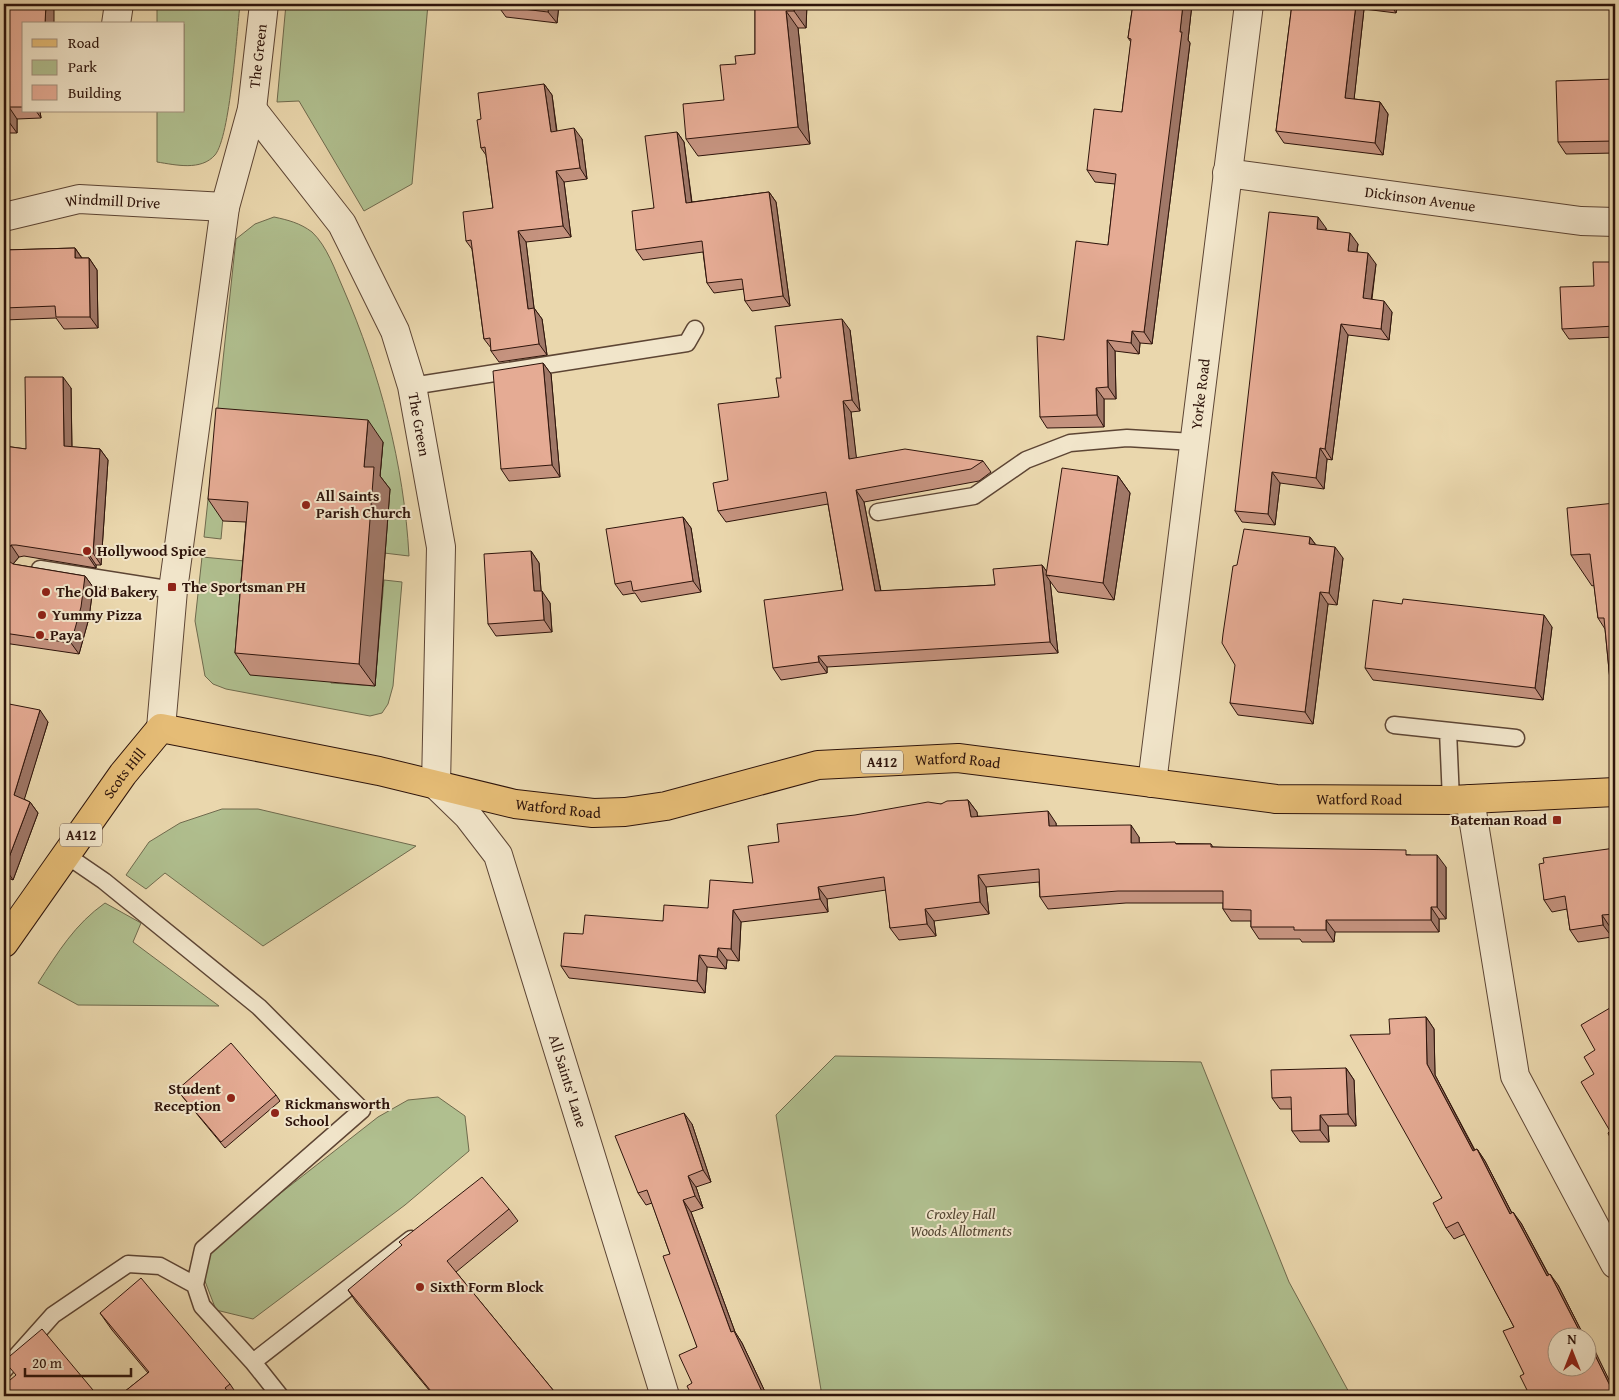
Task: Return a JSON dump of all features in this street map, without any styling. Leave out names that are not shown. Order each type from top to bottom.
[{"type":"main road","name":"Watford Road","points":[[161,728],[220,741],[294,753],[515,804],[593,813],[625,812],[666,806],[818,765],[958,758],[1276,799],[1460,799],[1615,792]]},
{"type":"main road","name":"Scots Hill","points":[[4,943],[124,774],[161,728]]},
{"type":"street","points":[[116,22],[119,4]]},
{"type":"street","name":"The Green","points":[[161,728],[174,590],[225,207],[252,110],[264,4]]},
{"type":"street","name":"Yorke Road","points":[[1152,783],[1249,4]]},
{"type":"street","name":"The Green","points":[[252,110],[342,224],[395,331],[412,386],[441,547],[436,785]]},
{"type":"street","name":"Dickinson Avenue","points":[[1227,173],[1581,221],[1615,222]]},
{"type":"street","name":"Windmill Drive","points":[[4,217],[78,199],[225,207]]},
{"type":"street","name":"All Saints' Lane","points":[[436,785],[468,816],[498,855],[665,1396]]},
{"type":"street","points":[[1460,799],[1515,1076],[1615,1264]]},
{"type":"lane","points":[[412,386],[687,342],[695,329]]},
{"type":"lane","points":[[878,512],[974,496],[1026,460],[1070,443],[1127,438],[1194,442]]},
{"type":"lane","points":[[23,566],[174,590]]},
{"type":"lane","points":[[1394,725],[1516,738]]},
{"type":"lane","points":[[1448,730],[1460,799]]},
{"type":"lane","points":[[66,855],[104,881],[259,1007],[362,1110],[203,1249],[195,1285],[202,1306],[253,1362],[280,1396]]},
{"type":"lane","points":[[253,1362],[422,1230]]},
{"type":"lane","points":[[4,1370],[53,1315],[128,1264],[160,1266],[195,1285]]},
{"type":"green space","points":[[157,4],[240,4],[232,83],[225,128],[215,155],[203,163],[188,166],[157,162],[157,112],[185,112],[185,22],[157,22]]},
{"type":"green space","points":[[286,4],[428,4],[412,184],[364,211],[299,101],[277,102]]},
{"type":"green space","points":[[274,217],[298,224],[307,229],[322,244],[330,258],[356,320],[379,386],[396,453],[402,487],[409,556],[384,553],[379,489],[383,442],[231,430],[221,539],[204,537],[236,239],[255,224]]},
{"type":"green space","points":[[202,557],[245,561],[332,671],[331,683],[375,686],[384,580],[402,582],[393,686],[388,704],[382,713],[370,716],[226,689],[213,684],[205,676],[195,621]]},
{"type":"green space","points":[[222,809],[258,809],[416,846],[263,946],[165,873],[146,889],[126,875],[149,842],[180,823]]},
{"type":"green space","points":[[105,903],[141,923],[133,942],[219,1006],[78,1005],[38,983],[76,929]]},
{"type":"green space","name":"Croxley Hall Woods Allotments","points":[[835,1056],[1201,1062],[1289,1282],[1351,1396],[822,1396],[776,1115]]},
{"type":"green space","points":[[438,1097],[465,1116],[469,1151],[405,1205],[253,1319],[216,1310],[203,1276],[213,1246],[378,1117],[408,1100]]},
{"type":"building","points":[[4,4],[46,4],[45,22],[22,22],[22,107],[9,107],[9,122],[4,122]]},
{"type":"building","points":[[498,4],[549,4],[548,12],[498,6]]},
{"type":"building","points":[[755,4],[794,4],[794,11],[786,11],[798,127],[686,139],[683,104],[724,100],[720,65],[736,64],[735,56],[755,54]]},
{"type":"building","points":[[1133,4],[1183,4],[1180,32],[1182,32],[1144,332],[1132,331],[1131,343],[1107,340],[1108,387],[1096,388],[1097,415],[1040,417],[1037,336],[1064,340],[1076,241],[1108,245],[1116,174],[1087,170],[1094,109],[1122,112],[1131,39],[1128,38]]},
{"type":"building","points":[[1292,4],[1356,4],[1345,98],[1380,102],[1375,143],[1276,131]]},
{"type":"building","points":[[1615,79],[1615,141],[1558,142],[1556,81]]},
{"type":"building","points":[[544,84],[551,132],[574,128],[580,168],[556,171],[563,226],[518,231],[528,309],[534,308],[539,344],[491,351],[490,338],[484,339],[471,240],[466,241],[463,212],[493,208],[485,147],[481,148],[477,120],[481,119],[478,93]]},
{"type":"building","points":[[677,132],[686,203],[769,192],[783,296],[745,301],[742,279],[707,283],[702,241],[636,250],[632,211],[654,208],[645,136]]},
{"type":"building","points":[[1269,212],[1318,217],[1317,229],[1350,233],[1348,251],[1368,253],[1363,298],[1384,301],[1381,329],[1341,324],[1325,449],[1320,448],[1316,478],[1272,472],[1268,514],[1235,511]]},
{"type":"building","points":[[75,248],[75,258],[89,258],[90,317],[56,317],[55,306],[4,308],[4,250]]},
{"type":"building","points":[[1593,262],[1615,262],[1615,326],[1562,329],[1560,287],[1594,286]]},
{"type":"building","points":[[842,319],[852,400],[843,401],[849,459],[905,449],[983,461],[971,469],[856,490],[875,591],[995,585],[993,569],[1042,565],[1050,642],[818,656],[819,662],[773,668],[764,600],[843,590],[826,492],[718,511],[713,483],[728,480],[718,404],[779,397],[776,378],[781,378],[775,326]]},
{"type":"building","points":[[543,363],[552,465],[501,469],[493,371]]},
{"type":"building","points":[[25,377],[63,377],[64,446],[100,449],[93,553],[88,553],[88,556],[11,545],[5,553],[6,559],[13,564],[85,576],[81,607],[71,643],[4,633],[4,446],[26,449]]},
{"type":"building","points":[[216,408],[368,420],[364,467],[374,467],[359,664],[235,653],[248,502],[208,499]]},
{"type":"building","points":[[1062,468],[1118,476],[1103,583],[1046,575]]},
{"type":"building","points":[[1615,503],[1615,700],[1612,701],[1604,618],[1598,618],[1590,554],[1571,555],[1567,508]]},
{"type":"building","points":[[683,517],[693,581],[633,591],[631,581],[615,584],[606,529]]},
{"type":"building","points":[[1244,529],[1310,537],[1309,544],[1335,547],[1329,593],[1320,592],[1305,712],[1230,703],[1235,665],[1222,643],[1233,566],[1237,565]]},
{"type":"building","points":[[531,551],[534,591],[542,591],[544,620],[488,624],[484,554]]},
{"type":"building","points":[[1403,599],[1544,615],[1535,688],[1365,668],[1373,600],[1402,604]]},
{"type":"building","points":[[4,703],[40,710],[14,795],[30,802],[5,868],[4,868]]},
{"type":"building","points":[[968,800],[971,817],[1048,811],[1049,826],[1131,825],[1131,843],[1175,842],[1176,844],[1211,844],[1211,847],[1406,850],[1406,855],[1437,855],[1437,907],[1431,907],[1431,920],[1326,920],[1326,930],[1294,930],[1294,927],[1251,927],[1251,910],[1223,909],[1223,891],[1118,891],[1040,897],[1039,869],[978,875],[980,902],[925,909],[927,924],[890,928],[884,877],[818,887],[820,899],[733,910],[731,949],[718,948],[717,957],[699,955],[697,981],[561,966],[564,933],[583,934],[585,915],[663,921],[664,905],[708,908],[710,880],[753,883],[748,846],[779,842],[777,824],[855,815],[928,802],[941,804],[947,801]]},
{"type":"building","points":[[1615,848],[1615,914],[1602,915],[1603,925],[1570,930],[1565,896],[1544,900],[1539,864],[1544,863],[1543,858]]},
{"type":"building","points":[[1615,1005],[1615,1148],[1608,1133],[1610,1131],[1581,1082],[1594,1074],[1584,1057],[1595,1050],[1581,1025]]},
{"type":"building","points":[[1426,1017],[1427,1064],[1473,1151],[1477,1149],[1510,1214],[1513,1212],[1547,1276],[1550,1274],[1578,1328],[1546,1328],[1546,1378],[1596,1378],[1596,1357],[1615,1396],[1530,1396],[1520,1376],[1524,1374],[1503,1331],[1514,1327],[1458,1222],[1446,1228],[1433,1203],[1442,1198],[1350,1035],[1390,1034],[1389,1019]]},
{"type":"building","name":"Student Reception","points":[[231,1043],[276,1095],[221,1142],[177,1090]]},
{"type":"building","points":[[1346,1068],[1348,1114],[1320,1115],[1320,1130],[1292,1131],[1291,1097],[1272,1098],[1271,1070]]},
{"type":"building","points":[[684,1113],[703,1170],[688,1176],[695,1196],[683,1200],[731,1332],[734,1331],[764,1396],[692,1396],[687,1386],[692,1383],[679,1355],[697,1347],[663,1256],[670,1254],[647,1190],[638,1193],[615,1136]]},
{"type":"building","name":"Sixth Form Block","points":[[482,1177],[509,1209],[447,1261],[558,1396],[435,1396],[348,1290],[402,1245],[399,1242]]},
{"type":"building","points":[[141,1278],[230,1384],[225,1388],[232,1396],[119,1396],[149,1372],[100,1313]]},
{"type":"building","points":[[42,1329],[98,1396],[4,1396],[4,1385],[16,1375],[4,1361]]},
{"type":"place","name":"All Saints Parish Church","points":[[306,505]]},
{"type":"place","name":"Hollywood Spice","points":[[87,551]]},
{"type":"place","name":"The Sportsman PH","points":[[172,587]]},
{"type":"place","name":"The Old Bakery","points":[[46,592]]},
{"type":"place","name":"Yummy Pizza","points":[[42,615]]},
{"type":"place","name":"Paya","points":[[40,635]]},
{"type":"place","name":"Bateman Road","points":[[1557,820]]},
{"type":"place","name":"Student Reception","points":[[231,1098]]},
{"type":"place","name":"Rickmansworth School","points":[[275,1113]]},
{"type":"place","name":"Sixth Form Block","points":[[420,1287]]}]
